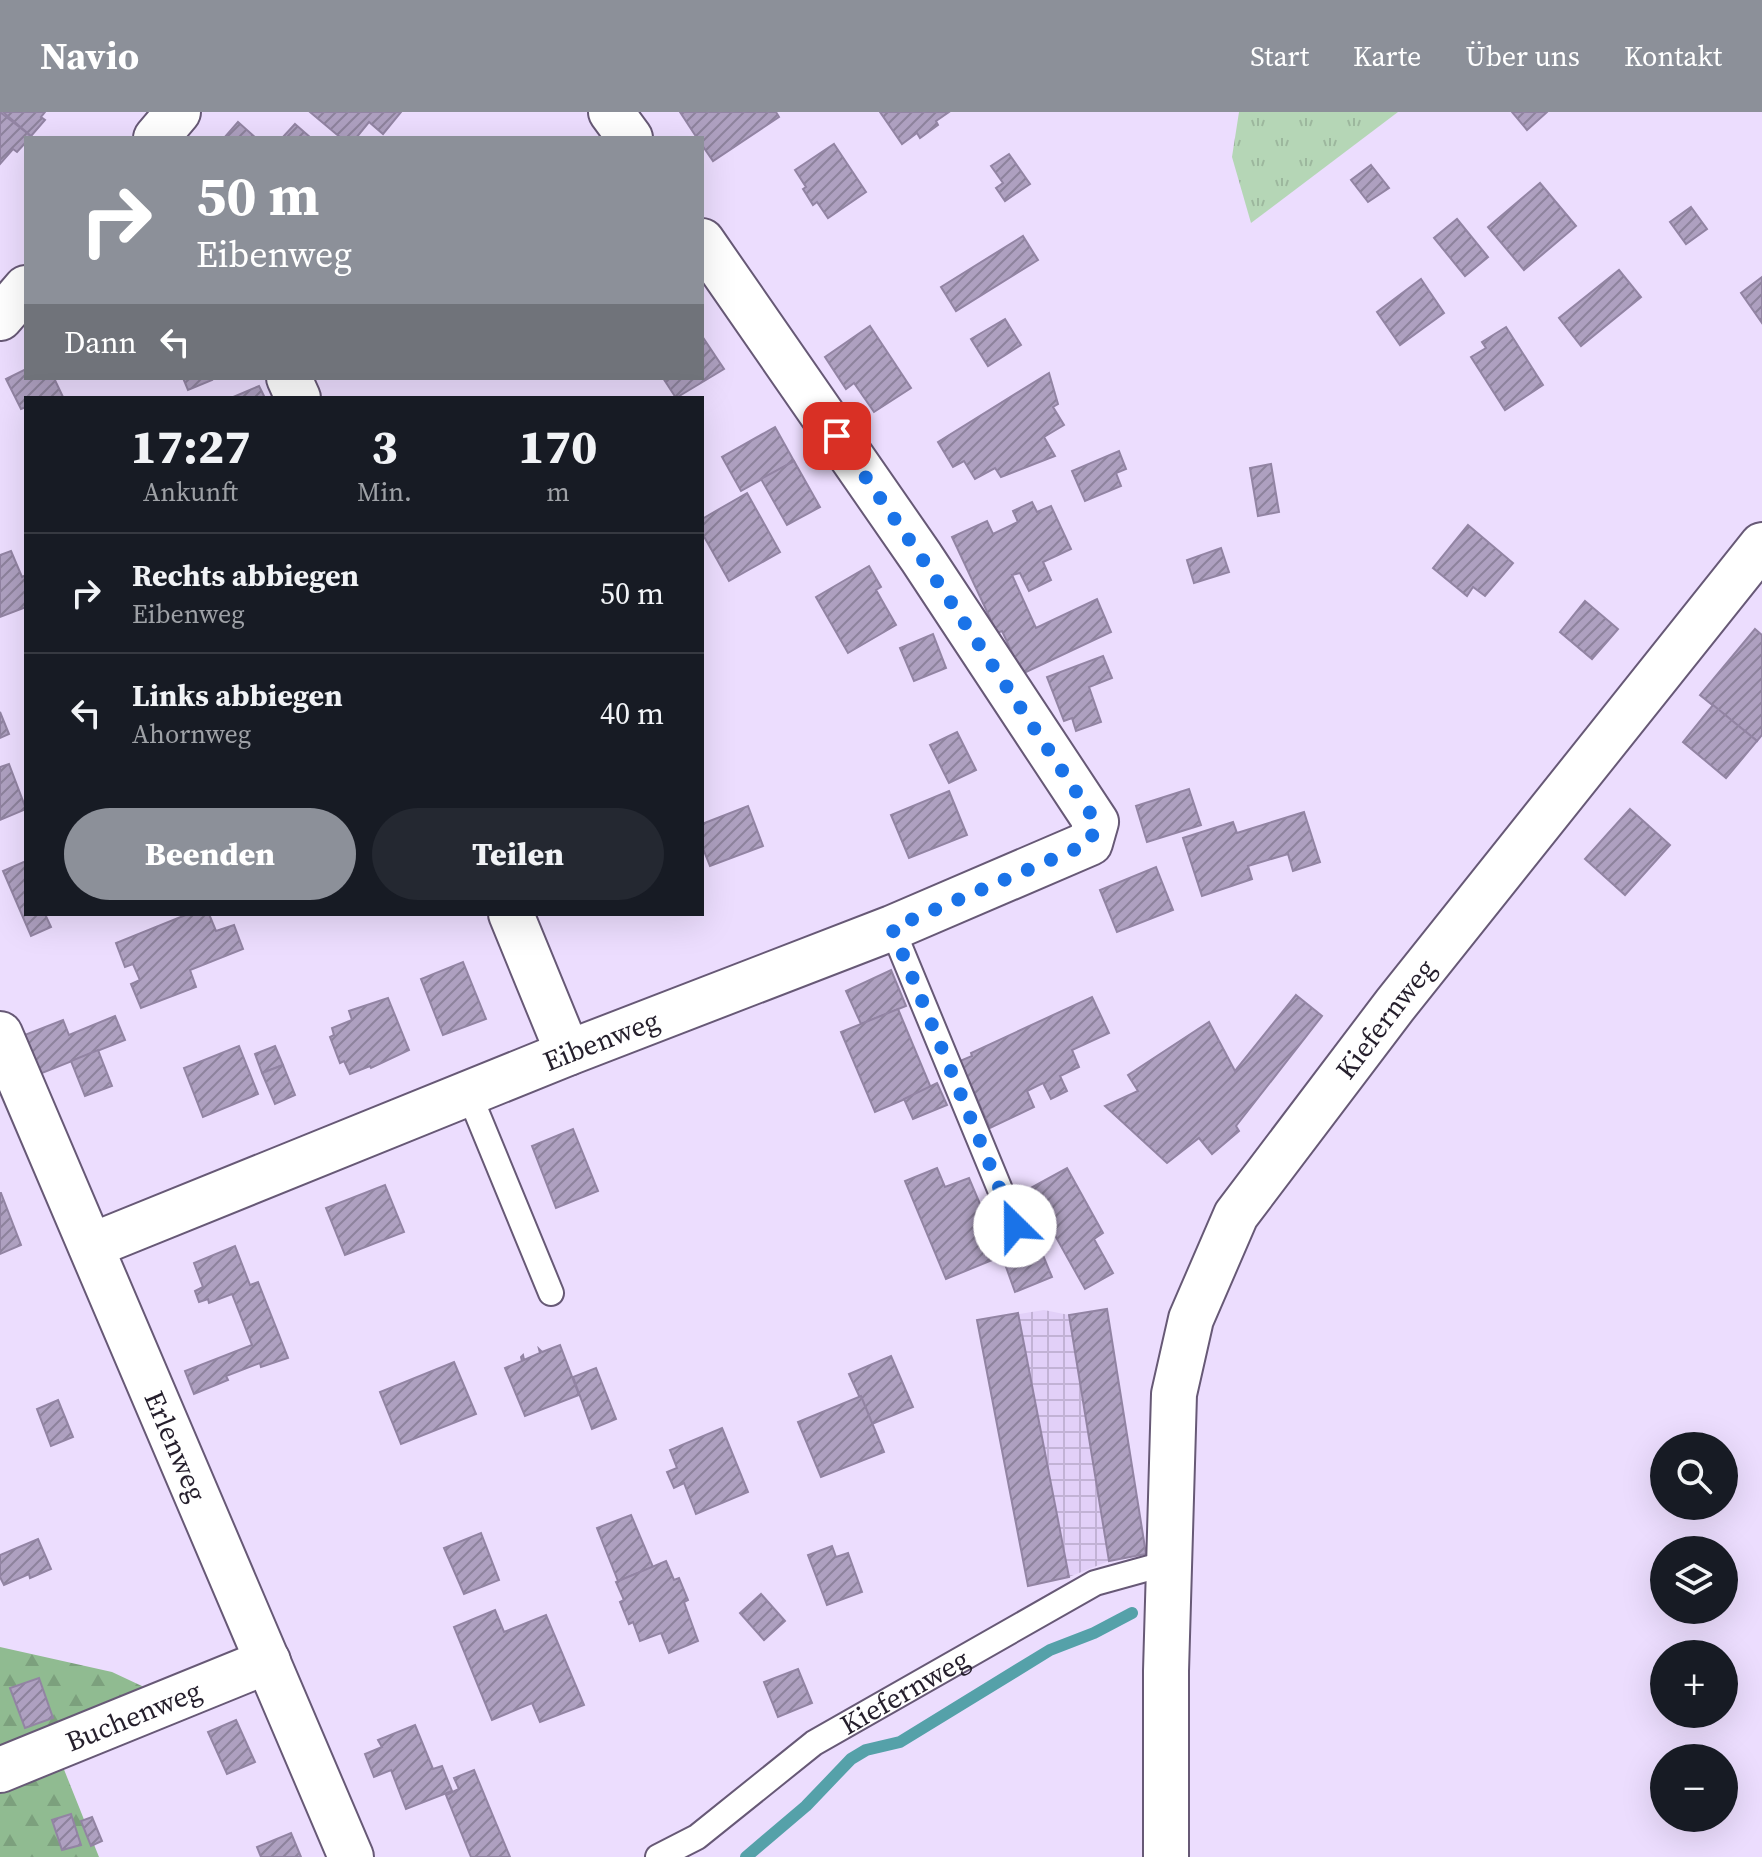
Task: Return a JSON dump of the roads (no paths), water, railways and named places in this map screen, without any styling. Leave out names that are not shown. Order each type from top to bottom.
[{"type":"street","points":[[158,136],[178,112]]},
{"type":"street","points":[[611,112],[629,136]]},
{"type":"street","name":"Eibenweg","points":[[91,1246],[568,1053],[892,928],[1090,843],[1096,822],[921,557],[704,244]]},
{"type":"street","points":[[0,318],[24,290]]},
{"type":"street","name":"Kiefernweg","points":[[1166,1857],[1166,1718],[1174,1394],[1191,1319],[1236,1215],[1404,993],[1762,545]]},
{"type":"street","points":[[512,916],[568,1053]]},
{"type":"street","name":"Erlenweg","points":[[0,1034],[351,1857]]},
{"type":"street","name":"Buchenweg","points":[[0,1770],[268,1661]]},
{"type":"lane","points":[[892,928],[1015,1226]]},
{"type":"lane","points":[[469,1094],[551,1293]]},
{"type":"lane","name":"Kiefernweg","points":[[658,1857],[697,1837],[814,1743],[1095,1583],[1171,1562]]},
{"type":"waterway","points":[[746,1857],[806,1806],[851,1759],[866,1750],[900,1742],[1050,1650],[1094,1633],[1132,1613]]}]
